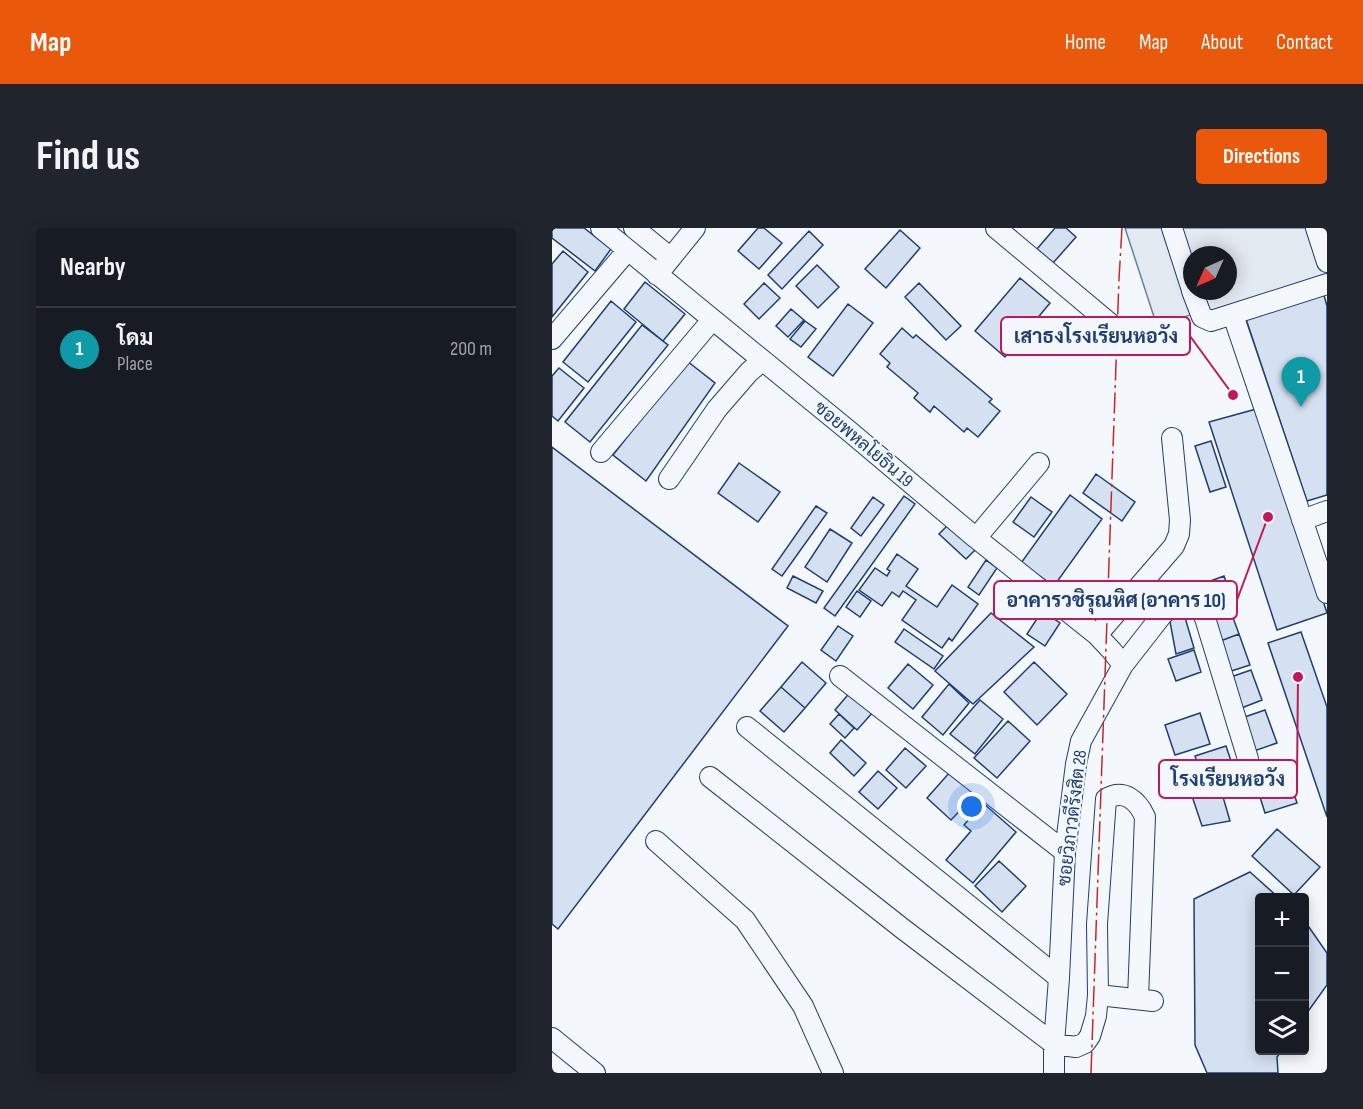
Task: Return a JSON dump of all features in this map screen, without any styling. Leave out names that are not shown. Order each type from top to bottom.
[{"type":"street","name":"ซอยพหลโยธิน 19","points":[[601,228],[976,538],[1098,635],[1123,665]]},
{"type":"street","points":[[634,228],[671,258]]},
{"type":"street","points":[[657,275],[695,228]]},
{"type":"street","points":[[996,228],[1132,342]]},
{"type":"street","points":[[1172,228],[1183,262]]},
{"type":"street","points":[[1316,228],[1327,262]]},
{"type":"street","points":[[552,339],[627,251]]},
{"type":"street","points":[[1195,300],[1202,317],[1211,321],[1327,284]]},
{"type":"street","points":[[1233,315],[1327,593]]},
{"type":"street","points":[[601,452],[712,320]]},
{"type":"street","points":[[669,478],[717,410],[749,372],[762,361]]},
{"type":"street","points":[[1098,635],[1174,546],[1179,534],[1180,520],[1172,438]]},
{"type":"street","points":[[976,538],[1039,463]]},
{"type":"street","points":[[1302,520],[1327,512]]},
{"type":"street","name":"ซอยวิภาวดีรังสิต 28","points":[[1054,1073],[1065,852],[1081,741],[1123,665],[1162,615],[1186,597],[1196,601],[1204,618],[1248,759]]},
{"type":"street","points":[[840,675],[1065,852]]},
{"type":"street","points":[[747,727],[1059,978]]},
{"type":"street","points":[[711,777],[903,930],[1054,1044],[1076,1047],[1085,1043],[1090,1036],[1096,1017],[1097,924],[1106,799],[1111,796],[1127,795],[1137,802],[1145,817],[1146,999],[1098,995]]},
{"type":"street","points":[[656,841],[745,920],[803,1006],[833,1073]]},
{"type":"street","points":[[552,1038],[595,1073]]},
{"type":"shaded area","points":[[1125,228],[1316,228],[1327,262],[1327,284],[1206,320],[1199,312],[1157,326]]},
{"type":"building","points":[[552,228],[584,228],[611,249],[595,271],[552,238]]},
{"type":"building","points":[[758,228],[764,228],[782,243],[759,269],[738,251]]},
{"type":"building","points":[[1055,228],[1066,228],[1076,237],[1053,263],[1037,249]]},
{"type":"building","points":[[900,230],[920,248],[886,288],[865,269]]},
{"type":"building","points":[[809,231],[823,245],[782,289],[768,275]]},
{"type":"building","points":[[563,251],[588,272],[552,317],[552,264]]},
{"type":"building","points":[[817,265],[839,287],[818,308],[796,286]]},
{"type":"building","points":[[1020,278],[1050,303],[1005,357],[975,331]]},
{"type":"building","points":[[645,282],[685,314],[663,341],[624,309]]},
{"type":"building","points":[[764,283],[780,298],[759,319],[744,304]]},
{"type":"building","points":[[919,283],[961,326],[946,340],[905,297]]},
{"type":"building","points":[[1323,292],[1327,306],[1327,495],[1307,501],[1246,319]]},
{"type":"building","points":[[611,301],[636,322],[588,382],[563,362]]},
{"type":"building","points":[[848,304],[873,323],[833,376],[808,357]]},
{"type":"building","points":[[791,309],[804,320],[788,337],[776,326]]},
{"type":"building","points":[[805,321],[816,329],[801,347],[790,339]]},
{"type":"building","points":[[642,325],[668,345],[590,442],[565,422]]},
{"type":"building","points":[[902,328],[913,338],[916,335],[992,399],[989,402],[1000,411],[978,437],[967,428],[964,432],[934,406],[930,412],[914,398],[918,393],[887,367],[890,363],[880,354]]},
{"type":"building","points":[[687,361],[715,383],[646,481],[613,455]]},
{"type":"building","points":[[559,368],[584,388],[558,421],[552,416],[552,376]]},
{"type":"building","points":[[1260,408],[1327,613],[1277,630],[1209,422]]},
{"type":"building","points":[[1211,441],[1226,487],[1210,492],[1195,446]]},
{"type":"building","points":[[552,447],[788,626],[558,929],[552,924]]},
{"type":"building","points":[[739,463],[780,492],[758,522],[718,493]]},
{"type":"building","points":[[1096,474],[1135,502],[1122,521],[1083,493]]},
{"type":"building","points":[[1070,495],[1102,519],[1054,586],[1021,563]]},
{"type":"building","points":[[904,496],[915,504],[835,616],[824,608]]},
{"type":"building","points":[[873,497],[884,505],[861,536],[851,528]]},
{"type":"building","points":[[1031,497],[1052,512],[1034,537],[1013,522]]},
{"type":"building","points":[[816,506],[827,513],[782,576],[772,569]]},
{"type":"building","points":[[949,524],[976,549],[966,559],[939,534]]},
{"type":"building","points":[[830,529],[852,543],[827,582],[805,567]]},
{"type":"building","points":[[897,554],[918,569],[906,586],[937,607],[952,585],[978,604],[952,641],[949,638],[942,648],[902,620],[916,600],[903,591],[899,597],[892,592],[882,606],[859,590],[875,568],[887,576],[890,571],[887,569]]},
{"type":"building","points":[[986,560],[997,568],[979,595],[968,587]]},
{"type":"building","points":[[793,576],[823,591],[816,603],[787,588]]},
{"type":"building","points":[[1224,576],[1232,598],[1202,608],[1194,587]]},
{"type":"building","points":[[857,591],[871,601],[860,617],[846,607]]},
{"type":"building","points":[[1181,604],[1194,648],[1176,654],[1168,611]]},
{"type":"building","points":[[1228,604],[1239,634],[1215,643],[1204,612]]},
{"type":"building","points":[[1042,611],[1060,623],[1045,646],[1027,634]]},
{"type":"building","points":[[991,613],[1034,647],[973,704],[935,671]]},
{"type":"building","points":[[838,626],[853,636],[836,661],[821,650]]},
{"type":"building","points":[[904,629],[943,656],[934,669],[895,642]]},
{"type":"building","points":[[1301,632],[1327,707],[1327,817],[1268,643]]},
{"type":"building","points":[[1239,634],[1250,665],[1225,673],[1215,643]]},
{"type":"building","points":[[1194,650],[1201,672],[1176,681],[1168,659]]},
{"type":"building","points":[[802,662],[826,683],[805,708],[781,687]]},
{"type":"building","points":[[1034,662],[1067,694],[1037,725],[1004,692]]},
{"type":"building","points":[[908,664],[933,685],[913,709],[888,688]]},
{"type":"building","points":[[1251,670],[1262,700],[1239,709],[1228,678]]},
{"type":"building","points":[[949,684],[969,703],[943,735],[922,717]]},
{"type":"building","points":[[781,687],[805,708],[784,732],[760,711]]},
{"type":"building","points":[[852,690],[874,711],[857,730],[835,710]]},
{"type":"building","points":[[980,700],[1003,719],[975,754],[950,734]]},
{"type":"building","points":[[1265,710],[1277,743],[1248,753],[1236,720]]},
{"type":"building","points":[[1200,713],[1210,744],[1175,755],[1165,725]]},
{"type":"building","points":[[839,714],[854,728],[845,738],[830,724]]},
{"type":"building","points":[[1008,721],[1030,741],[997,778],[974,758]]},
{"type":"building","points":[[841,740],[866,763],[854,776],[830,753]]},
{"type":"building","points":[[1226,746],[1237,779],[1207,789],[1195,756]]},
{"type":"building","points":[[905,748],[926,766],[906,788],[886,770]]},
{"type":"building","points":[[1286,768],[1297,803],[1265,813],[1254,778]]},
{"type":"building","points":[[878,771],[897,788],[878,809],[859,792]]},
{"type":"building","points":[[950,772],[975,795],[951,820],[927,798]]},
{"type":"building","points":[[1221,790],[1230,821],[1202,826],[1192,796]]},
{"type":"building","points":[[983,803],[1016,832],[973,883],[946,860],[971,831],[964,825]]},
{"type":"building","points":[[1277,829],[1320,867],[1296,893],[1292,893],[1252,856]]},
{"type":"building","points":[[999,861],[1026,886],[1002,912],[975,886]]},
{"type":"building","points":[[1250,872],[1273,893],[1255,893],[1255,1055],[1278,1055],[1278,1073],[1207,1073],[1195,1045],[1194,899]]},
{"type":"building","points":[[1309,927],[1327,953],[1327,985],[1309,1010]]},
{"type":"power","points":[[1091,1073],[1122,228]]},
{"type":"place","name":"เสาธงโรงเรียนหอวัง","points":[[1233,395]]},
{"type":"place","name":"โดม","points":[[1301,407]]},
{"type":"place","name":"อาคารวชิรุณหิศ (อาคาร 10)","points":[[1268,517]]},
{"type":"place","name":"โรงเรียนหอวัง","points":[[1298,677]]}]
